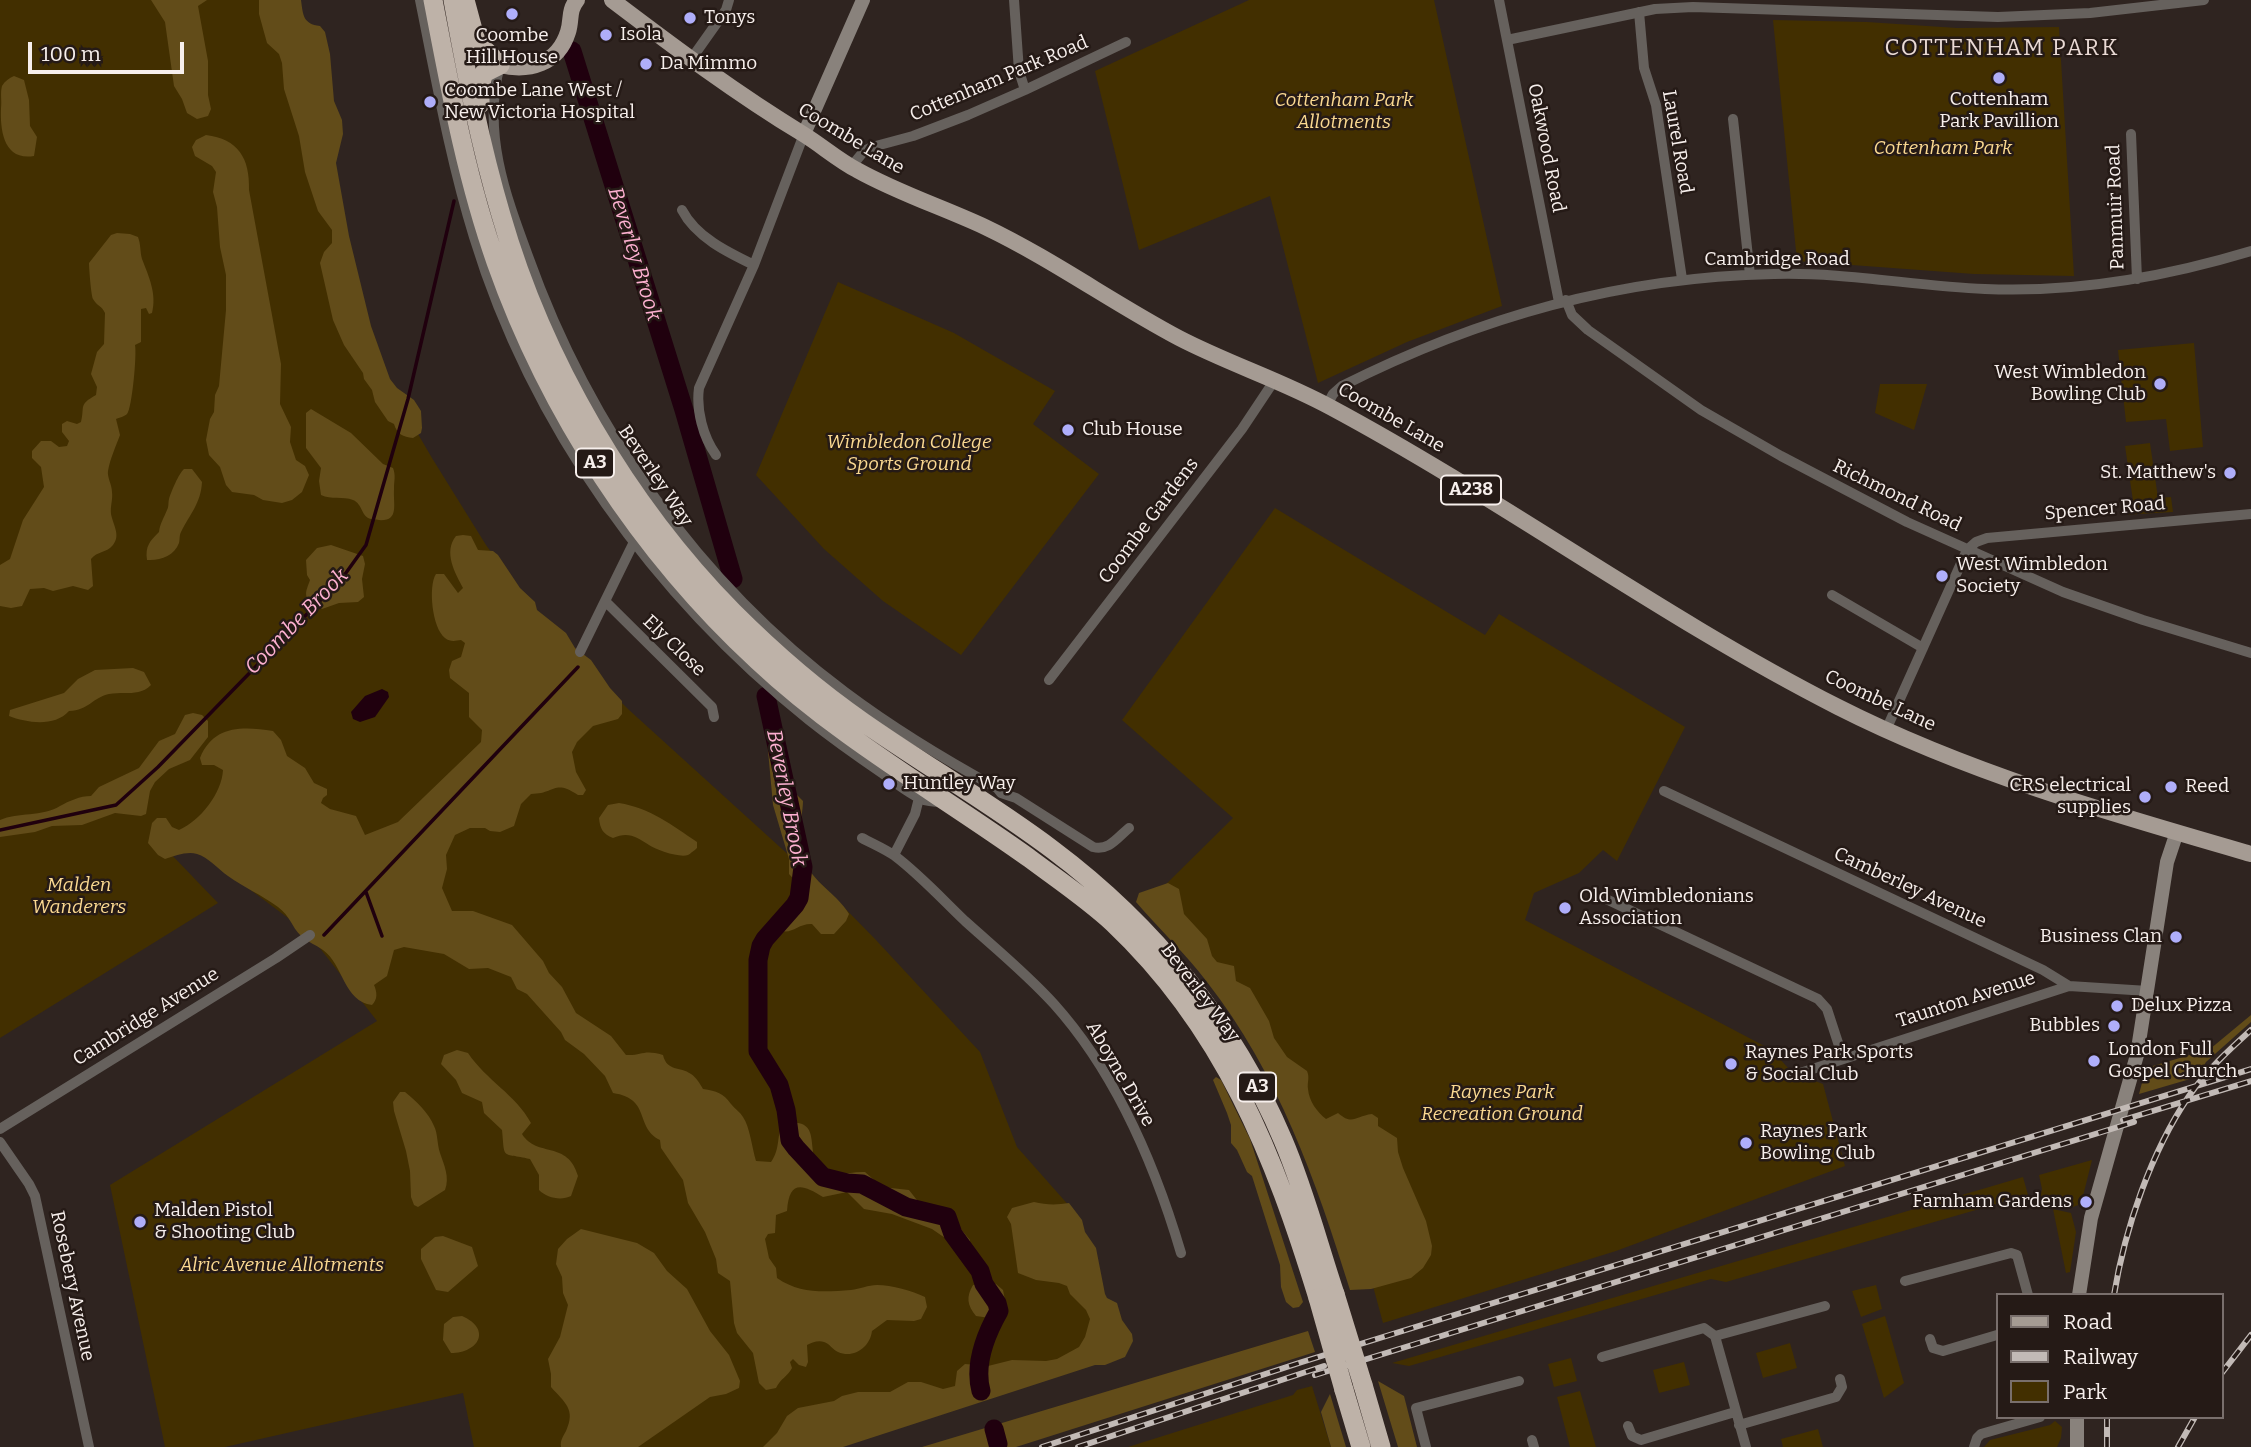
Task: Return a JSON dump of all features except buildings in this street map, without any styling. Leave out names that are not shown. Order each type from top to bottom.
[{"type":"highway","name":"Beverley Way","points":[[433,0],[464,152],[494,259],[555,396],[583,446],[627,511],[668,565],[714,618],[807,705],[1062,882],[1111,922],[1160,973],[1216,1049],[1267,1149],[1326,1296]]},
{"type":"highway","name":"Beverley Way","points":[[453,0],[483,147],[501,217],[548,338],[601,439],[675,546],[734,612],[820,690],[1028,833],[1095,883],[1173,962],[1216,1017],[1261,1093],[1284,1142],[1353,1388],[1361,1447]]},
{"type":"highway","points":[[466,0],[475,41],[499,65],[484,73],[480,86],[483,147]]},
{"type":"highway","name":"Beverley Way","points":[[1353,1388],[1381,1447]]},
{"type":"main road","points":[[499,65],[531,68],[547,60],[559,50],[566,37],[569,30],[566,7],[577,0]]},
{"type":"main road","name":"Coombe Lane","points":[[612,0],[774,118],[804,134],[851,167],[886,186],[993,232],[1182,340],[1327,405],[1720,642],[1842,709],[1886,730],[2006,776],[2094,807],[2251,854]]},
{"type":"main road","points":[[804,134],[863,0]]},
{"type":"main road","points":[[2079,1293],[2091,1218],[2133,1072],[2167,862],[2176,832]]},
{"type":"main road","points":[[2077,1419],[2077,1447]]},
{"type":"street","name":"Beverley Way","points":[[420,0],[459,183],[487,276],[510,334],[561,434],[634,542],[676,594],[761,679],[818,727],[919,798],[948,803]]},
{"type":"street","points":[[692,58],[726,10],[729,0]]},
{"type":"street","points":[[1014,0],[1019,71],[1026,90]]},
{"type":"street","name":"Oakwood Road","points":[[1499,0],[1563,301]]},
{"type":"street","points":[[1507,40],[1639,12],[1693,7],[1998,18],[2090,13],[2204,0]]},
{"type":"street","name":"Laurel Road","points":[[1639,12],[1644,68],[1656,105],[1682,278]]},
{"type":"street","name":"Cottenham Park Road","points":[[851,167],[864,151],[872,147],[912,136],[1026,90],[1126,42]]},
{"type":"street","name":"Beverley Way","points":[[499,65],[495,84],[494,148],[516,223],[562,342],[603,419],[638,473],[704,561],[748,608],[844,691],[905,734],[997,788],[1006,808],[1017,817],[1028,833]]},
{"type":"street","points":[[1733,119],[1750,275]]},
{"type":"street","points":[[716,455],[708,445],[697,403],[699,388],[754,265],[804,134]]},
{"type":"street","name":"Panmuir Road","points":[[2131,134],[2137,279]]},
{"type":"street","points":[[682,210],[694,229],[754,265]]},
{"type":"street","name":"Cambridge Road","points":[[1327,405],[1333,394],[1342,386],[1472,329],[1563,301],[1622,288],[1682,278],[1750,275],[1850,276],[1959,288],[2018,290],[2137,279],[2194,268],[2251,251]]},
{"type":"street","name":"Richmond Road","points":[[1563,301],[1572,315],[1588,330],[1702,410],[1846,492],[1967,550],[2104,607],[2251,653]]},
{"type":"street","name":"Coombe Gardens","points":[[1049,680],[1242,429],[1274,381]]},
{"type":"street","name":"Spencer Road","points":[[1967,550],[1976,542],[1987,538],[2251,514]]},
{"type":"street","points":[[580,652],[634,542]]},
{"type":"street","points":[[1886,730],[1967,550]]},
{"type":"street","points":[[1832,595],[1923,648]]},
{"type":"street","name":"Ely Close","points":[[606,602],[712,707],[714,717]]},
{"type":"street","name":"Camberley Avenue","points":[[1664,791],[2043,970],[2069,986],[2148,991]]},
{"type":"street","name":"Beverley Way","points":[[1001,793],[1016,798],[1093,847],[1107,847],[1129,828]]},
{"type":"street","points":[[894,855],[915,814],[919,798]]},
{"type":"street","name":"Aboyne Drive","points":[[862,838],[894,855],[1016,967],[1074,1028],[1095,1059],[1137,1137],[1169,1211],[1181,1253]]},
{"type":"street","points":[[1606,899],[1818,999],[1828,1009],[1843,1058]]},
{"type":"street","name":"Cambridge Avenue","points":[[0,1129],[276,958],[310,934]]},
{"type":"street","name":"Taunton Avenue","points":[[1794,1075],[2069,986]]},
{"type":"street","name":"Rosebery Avenue","points":[[0,1142],[35,1196],[89,1447]]},
{"type":"street","points":[[1905,1281],[2011,1253],[2017,1255],[2027,1293]]},
{"type":"street","points":[[1715,1336],[1825,1306]]},
{"type":"street","points":[[1602,1357],[1704,1328],[1715,1336],[1746,1447]]},
{"type":"street","points":[[1930,1339],[1933,1348],[1943,1351],[1996,1335]]},
{"type":"street","points":[[1739,1425],[1836,1397],[1842,1387],[1840,1379]]},
{"type":"street","points":[[1426,1447],[1416,1408],[1519,1381]]},
{"type":"street","points":[[1628,1426],[1632,1436],[1641,1440],[1735,1412]]},
{"type":"street","points":[[1974,1447],[1981,1434],[2033,1419]]},
{"type":"green space","points":[[0,0],[299,0],[368,330],[390,386],[432,458],[486,545],[533,609],[584,665],[628,709],[825,888],[980,1052],[1017,1147],[1079,1217],[1110,1359],[832,1447],[474,1447],[463,1393],[225,1447],[165,1447],[110,1185],[377,1021],[308,933],[180,837],[168,851],[218,903],[0,1038]]},
{"type":"green space","name":"Cottenham Park Allotments","points":[[1249,0],[1434,0],[1502,306],[1407,342],[1318,383],[1270,196],[1139,250],[1095,71]]},
{"type":"green space","name":"Cottenham Park","points":[[1773,20],[1957,28],[2059,27],[2074,276],[1974,274],[1797,261]]},
{"type":"green space","name":"Wimbledon College Sports Ground","points":[[838,282],[954,333],[1055,391],[1033,424],[1099,474],[961,655],[883,601],[824,549],[756,475]]},
{"type":"green space","name":"West Wimbledon Bowling Club","points":[[2194,343],[2203,447],[2170,451],[2166,419],[2126,422],[2118,350]]},
{"type":"green space","points":[[1880,384],[1927,384],[1914,430],[1875,413]]},
{"type":"green space","points":[[2150,443],[2158,498],[2171,497],[2173,512],[2122,515],[2121,503],[2133,501],[2125,446]]},
{"type":"green space","name":"Raynes Park Recreation Ground","points":[[1275,508],[1485,635],[1499,614],[1685,727],[1617,861],[1603,850],[1579,873],[1534,893],[1525,920],[1772,1050],[1796,1077],[1823,1084],[1845,1166],[1616,1251],[1383,1323],[1343,1176],[1156,894],[1233,818],[1122,720]]},
{"type":"green space","points":[[2092,1160],[2081,1204],[2070,1208],[2040,1198],[2042,1189],[2039,1175]]},
{"type":"green space","points":[[2023,1177],[2028,1195],[1726,1282],[1711,1279],[1409,1366],[1392,1363]]},
{"type":"green space","points":[[2053,1209],[2071,1213],[2076,1232],[2070,1272],[2066,1273]]},
{"type":"green space","points":[[1876,1285],[1882,1309],[1861,1317],[1852,1291]]},
{"type":"green space","points":[[1885,1316],[1904,1383],[1884,1398],[1862,1324]]},
{"type":"green space","points":[[1790,1343],[1797,1368],[1763,1378],[1756,1353]]},
{"type":"green space","points":[[1571,1358],[1577,1381],[1554,1387],[1548,1364]]},
{"type":"green space","points":[[1684,1362],[1690,1385],[1659,1393],[1653,1370]]},
{"type":"green space","points":[[1312,1386],[1331,1447],[1128,1447],[1293,1395],[1297,1390]]},
{"type":"green space","points":[[1580,1391],[1596,1447],[1570,1447],[1557,1397]]},
{"type":"green space","points":[[2055,1421],[2062,1427],[2057,1447],[1984,1447],[1990,1440],[2050,1425]]},
{"type":"green space","points":[[1818,1429],[1823,1447],[1783,1447],[1781,1439]]},
{"type":"shaded area","points":[[151,0],[207,0],[198,6],[208,61],[208,95],[211,109],[208,116],[197,119],[187,113],[174,86],[165,22]]},
{"type":"shaded area","points":[[259,0],[301,0],[307,21],[320,26],[325,32],[330,54],[334,101],[342,120],[343,134],[336,163],[349,236],[371,326],[390,379],[397,388],[414,400],[421,411],[421,433],[413,438],[399,433],[375,402],[372,390],[344,345],[333,320],[320,263],[324,252],[332,243],[332,230],[318,211],[305,172],[299,136],[284,89],[282,63],[279,54],[267,43],[259,14]]},
{"type":"shaded area","points":[[14,76],[24,80],[29,100],[30,126],[37,137],[34,156],[16,154],[10,149],[3,135],[1,89],[6,81]]},
{"type":"shaded area","points":[[206,135],[217,137],[234,146],[240,152],[247,168],[281,364],[280,404],[291,427],[290,442],[296,460],[305,466],[309,475],[302,492],[292,500],[282,503],[232,492],[226,485],[220,467],[209,455],[206,440],[219,386],[226,310],[226,275],[213,192],[216,172],[212,166],[195,156],[192,147],[196,140]]},
{"type":"shaded area","points":[[117,233],[138,237],[154,299],[152,313],[149,314],[146,308],[141,309],[141,342],[135,345],[134,381],[129,410],[126,415],[116,419],[120,435],[108,473],[112,489],[111,511],[115,541],[111,548],[91,559],[93,586],[88,590],[73,586],[53,591],[44,588],[30,589],[22,606],[0,606],[0,565],[10,559],[23,520],[44,487],[41,467],[32,458],[32,451],[41,441],[51,441],[59,447],[67,446],[69,441],[62,432],[62,424],[67,421],[77,424],[81,422],[84,404],[96,395],[97,387],[91,374],[97,352],[104,344],[105,313],[93,299],[89,263],[111,235]]},
{"type":"shaded area","points":[[311,409],[351,433],[383,464],[393,468],[394,508],[391,517],[371,519],[365,516],[359,504],[353,500],[321,495],[321,468],[306,448],[306,413]]},
{"type":"shaded area","points":[[184,469],[192,469],[202,482],[197,502],[174,551],[157,560],[147,560],[148,547],[159,532],[171,492]]},
{"type":"shaded area","points":[[456,536],[471,536],[478,550],[493,551],[498,555],[520,588],[535,602],[537,610],[566,633],[575,648],[591,660],[622,701],[622,714],[618,719],[593,726],[577,742],[572,752],[576,772],[586,790],[583,795],[564,788],[531,794],[521,804],[514,826],[500,832],[470,828],[455,835],[446,855],[447,869],[442,888],[452,911],[473,911],[512,925],[562,987],[576,1013],[611,1036],[626,1055],[663,1055],[668,1064],[691,1074],[703,1089],[725,1097],[745,1121],[756,1161],[771,1162],[783,1124],[804,1125],[809,1130],[813,1153],[820,1168],[836,1174],[865,1172],[882,1187],[909,1190],[924,1209],[945,1210],[970,1240],[969,1252],[966,1256],[961,1255],[951,1242],[932,1229],[892,1214],[864,1209],[847,1192],[823,1197],[802,1187],[793,1190],[787,1211],[776,1215],[775,1233],[768,1234],[765,1239],[777,1278],[794,1287],[812,1291],[851,1290],[877,1285],[895,1287],[925,1297],[927,1307],[921,1319],[887,1320],[872,1331],[865,1347],[855,1353],[838,1352],[822,1341],[807,1345],[806,1367],[793,1359],[790,1362],[792,1368],[776,1388],[766,1390],[759,1383],[753,1353],[737,1333],[734,1323],[730,1281],[718,1273],[716,1259],[705,1232],[688,1203],[683,1180],[661,1148],[660,1140],[647,1128],[633,1101],[613,1093],[605,1076],[584,1054],[565,1040],[527,994],[517,989],[511,977],[488,968],[469,969],[444,954],[404,947],[394,950],[387,976],[374,985],[374,1003],[372,1005],[363,1002],[349,990],[330,956],[301,936],[278,907],[201,856],[185,853],[165,859],[148,843],[152,823],[157,818],[166,818],[172,827],[179,830],[195,820],[209,805],[219,788],[223,770],[214,765],[202,765],[200,758],[212,740],[229,731],[273,731],[281,740],[287,756],[305,768],[314,783],[327,789],[327,795],[321,803],[330,809],[356,816],[365,835],[398,822],[481,742],[482,730],[469,717],[469,693],[450,678],[452,661],[461,657],[465,643],[445,638],[437,625],[433,607],[432,588],[436,574],[444,574],[458,593],[463,588],[454,569],[450,549]]},
{"type":"shaded area","points":[[331,545],[363,556],[364,597],[358,602],[339,603],[322,609],[312,606],[306,596],[310,580],[306,560],[317,548]]},
{"type":"shaded area","points":[[133,668],[144,672],[151,685],[142,691],[103,696],[69,711],[56,720],[32,722],[9,716],[10,710],[64,693],[78,679],[95,670]]},
{"type":"shaded area","points":[[382,689],[388,692],[389,697],[375,717],[360,722],[353,719],[351,712],[365,696]]},
{"type":"shaded area","points":[[763,696],[769,701],[790,788],[803,801],[801,829],[808,849],[807,866],[849,914],[834,934],[821,934],[812,924],[790,931],[776,928],[795,887],[789,874],[789,859],[773,805]]},
{"type":"shaded area","points":[[185,715],[202,715],[208,721],[208,737],[190,760],[169,769],[155,782],[150,791],[146,814],[141,816],[115,813],[82,825],[52,826],[35,832],[0,837],[0,820],[46,812],[75,799],[91,796],[99,787],[139,768],[159,741],[175,734]]},
{"type":"shaded area","points":[[619,803],[660,818],[697,842],[697,848],[688,855],[679,855],[657,849],[632,836],[613,838],[603,831],[599,818],[608,805]]},
{"type":"shaded area","points":[[1168,883],[1179,889],[1184,914],[1207,939],[1212,956],[1217,962],[1234,966],[1236,981],[1250,988],[1269,1021],[1274,1038],[1287,1057],[1307,1071],[1310,1098],[1320,1113],[1326,1119],[1338,1113],[1351,1120],[1372,1114],[1378,1118],[1378,1126],[1397,1138],[1403,1168],[1426,1221],[1432,1246],[1431,1255],[1423,1268],[1411,1278],[1371,1289],[1350,1290],[1309,1168],[1255,1053],[1207,982],[1136,902],[1139,893]]},
{"type":"shaded area","points":[[2251,1015],[2251,1022],[2206,1062],[2197,1077],[2139,1094],[2146,1068],[2210,1049]]},
{"type":"shaded area","points":[[457,1050],[468,1053],[525,1113],[531,1123],[522,1134],[528,1141],[560,1153],[573,1165],[578,1176],[571,1196],[559,1198],[542,1193],[539,1190],[539,1175],[530,1159],[506,1154],[502,1130],[484,1113],[482,1102],[462,1093],[456,1080],[441,1064],[444,1055]]},
{"type":"shaded area","points":[[1216,1077],[1221,1080],[1250,1139],[1303,1302],[1299,1307],[1293,1308],[1286,1302],[1281,1287],[1280,1265],[1252,1176],[1231,1143],[1231,1125],[1213,1080]]},
{"type":"shaded area","points":[[400,1092],[405,1092],[413,1099],[432,1121],[447,1176],[445,1190],[418,1207],[414,1205],[411,1197],[410,1171],[394,1111],[393,1102]]},
{"type":"shaded area","points":[[1034,1202],[1069,1203],[1082,1220],[1085,1232],[1096,1248],[1105,1294],[1117,1303],[1122,1320],[1132,1334],[1133,1341],[1125,1357],[843,1447],[763,1447],[777,1433],[787,1416],[798,1408],[834,1401],[858,1392],[890,1392],[908,1382],[921,1382],[943,1389],[955,1386],[957,1371],[965,1364],[988,1366],[1012,1360],[1046,1361],[1057,1359],[1079,1347],[1090,1319],[1086,1310],[1070,1294],[1067,1286],[1036,1280],[1018,1273],[1011,1224],[1007,1217],[1012,1208]]},
{"type":"shaded area","points":[[581,1229],[637,1243],[654,1253],[667,1271],[687,1289],[710,1331],[729,1355],[740,1381],[739,1388],[710,1397],[638,1447],[561,1447],[570,1417],[565,1402],[551,1387],[548,1359],[560,1337],[568,1305],[563,1293],[562,1277],[556,1264],[558,1249]]},
{"type":"shaded area","points":[[443,1236],[472,1247],[478,1266],[448,1292],[436,1290],[421,1259],[421,1249],[435,1237]]},
{"type":"shaded area","points":[[986,1281],[1003,1290],[1005,1300],[1002,1315],[990,1318],[976,1316],[971,1308],[968,1297],[973,1285]]},
{"type":"shaded area","points":[[462,1316],[477,1327],[478,1339],[469,1349],[451,1353],[443,1340],[444,1324],[453,1317]]},
{"type":"shaded area","points":[[1308,1331],[1315,1352],[1016,1447],[922,1447]]},
{"type":"shaded area","points":[[1378,1381],[1404,1396],[1417,1447],[1398,1447]]},
{"type":"shaded area","points":[[1330,1394],[1346,1447],[1331,1447],[1321,1412]]},
{"type":"waterway","name":"Beverley Brook","points":[[572,51],[684,410],[733,579]]},
{"type":"waterway","name":"Coombe Brook","points":[[0,830],[116,805],[158,767],[343,577],[366,545],[408,399],[454,201]]},
{"type":"waterway","points":[[324,935],[578,667]]},
{"type":"waterway","name":"Beverley Brook","points":[[766,696],[803,867],[799,898],[761,946],[758,960],[758,1051],[779,1085],[790,1140],[823,1177],[862,1184],[906,1207],[947,1217],[953,1234],[980,1271],[999,1311],[982,1350],[979,1371],[981,1391]]},
{"type":"waterway","points":[[366,892],[382,936]]},
{"type":"waterway","name":"Beverley Brook","points":[[994,1429],[998,1444]]},
{"type":"railway","points":[[2114,1293],[2125,1244],[2141,1191],[2163,1141],[2196,1087],[2218,1061],[2251,1030]]},
{"type":"railway","points":[[1042,1447],[1302,1362],[2251,1069]]},
{"type":"railway","points":[[2123,1120],[2251,1081]]},
{"type":"railway","points":[[1315,1375],[2134,1122]]},
{"type":"railway","points":[[2223,1371],[2251,1335]]},
{"type":"railway","points":[[1078,1447],[1324,1366]]},
{"type":"railway","points":[[2107,1419],[2107,1447]]},
{"type":"railway","points":[[2178,1447],[2194,1419]]},
{"type":"place","name":"Coombe Hill House","points":[[512,14]]},
{"type":"place","name":"Tonys","points":[[690,18]]},
{"type":"place","name":"Isola","points":[[606,35]]},
{"type":"place","name":"Da Mimmo","points":[[646,64]]},
{"type":"place","name":"Cottenham Park Pavillion","points":[[1999,78]]},
{"type":"place","name":"Coombe Lane West / New Victoria Hospital","points":[[430,102]]},
{"type":"place","name":"West Wimbledon Bowling Club","points":[[2160,384]]},
{"type":"place","name":"Club House","points":[[1068,430]]},
{"type":"place","name":"St. Matthew's","points":[[2230,473]]},
{"type":"place","name":"West Wimbledon Society","points":[[1942,576]]},
{"type":"place","name":"Huntley Way","points":[[889,784]]},
{"type":"place","name":"Reed","points":[[2171,787]]},
{"type":"place","name":"CRS electrical supplies","points":[[2145,797]]},
{"type":"place","name":"Old Wimbledonians Association","points":[[1565,908]]},
{"type":"place","name":"Business Clan","points":[[2176,937]]},
{"type":"place","name":"Delux Pizza","points":[[2117,1006]]},
{"type":"place","name":"Bubbles","points":[[2114,1026]]},
{"type":"place","name":"London Full Gospel Church","points":[[2094,1061]]},
{"type":"place","name":"Raynes Park Sports & Social Club","points":[[1731,1064]]},
{"type":"place","name":"Raynes Park Bowling Club","points":[[1746,1143]]},
{"type":"place","name":"Farnham Gardens","points":[[2086,1202]]},
{"type":"place","name":"Malden Pistol & Shooting Club","points":[[140,1222]]},
{"type":"district","name":"COTTENHAM PARK","points":[[2002,49]]},
{"type":"park label","name":"Malden Wanderers","points":[[79,897]]},
{"type":"park label","name":"Alric Avenue Allotments","points":[[282,1266]]}]
